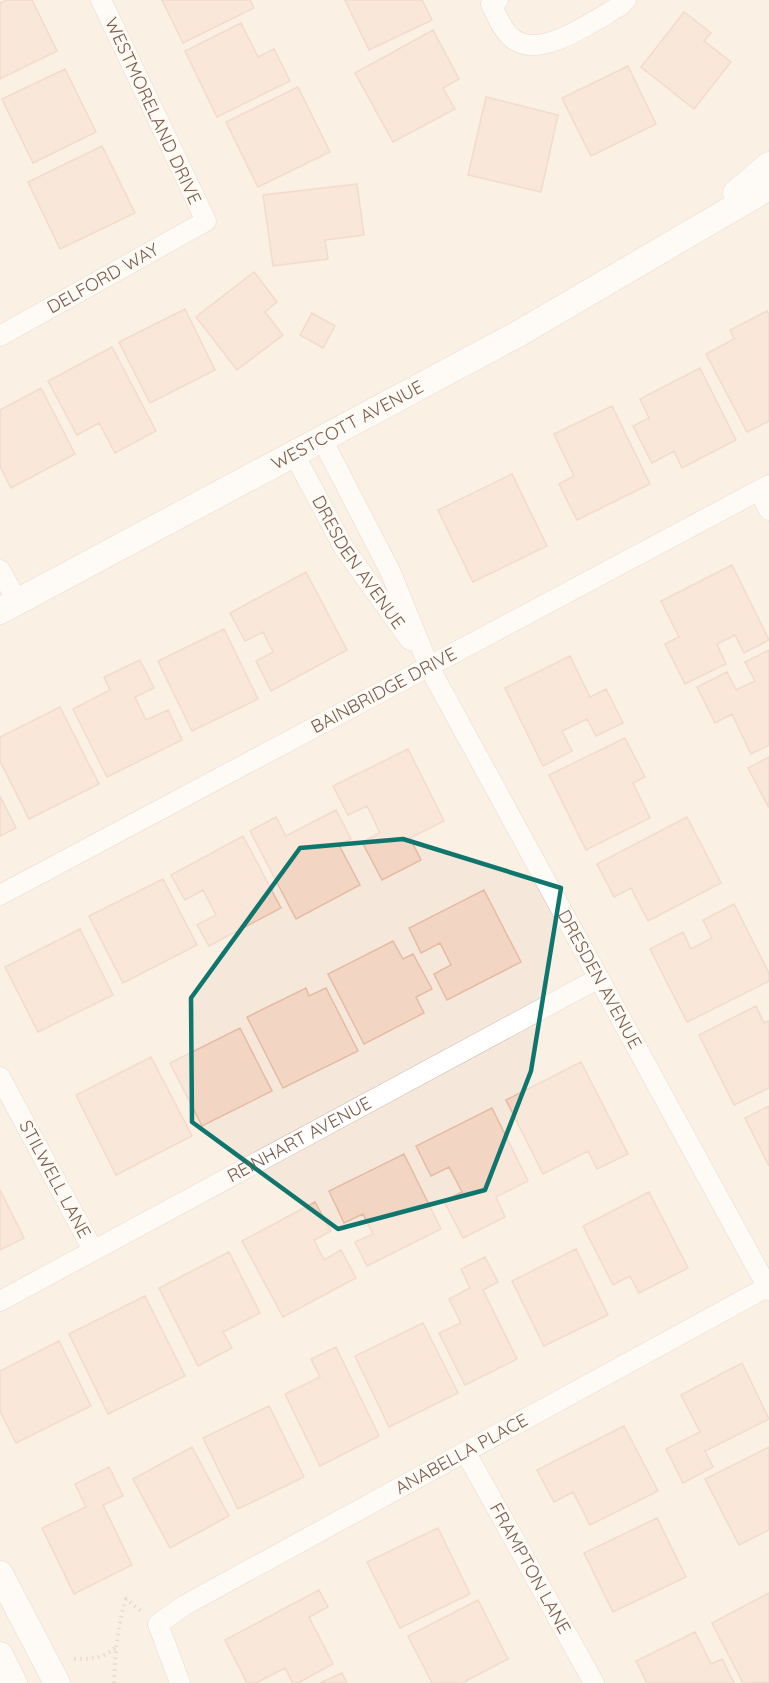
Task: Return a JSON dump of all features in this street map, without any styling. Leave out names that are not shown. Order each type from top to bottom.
[{"type":"street","name":"WESTMORELAND DRIVE","points":[[101,0],[206,221]]},
{"type":"street","points":[[492,1],[510,37],[526,46],[545,45],[563,37],[620,6],[626,0]]},
{"type":"street","name":"WESTCOTT AVENUE","points":[[690,232],[769,165]]},
{"type":"street","name":"WESTCOTT AVENUE","points":[[9,606],[518,334],[769,187]]},
{"type":"street","name":"DELFORD WAY","points":[[0,336],[206,221]]},
{"type":"street","name":"DRESDEN AVENUE","points":[[322,439],[391,573],[429,667],[768,1289]]},
{"type":"street","name":"DRESDEN AVENUE","points":[[294,454],[344,548],[429,667]]},
{"type":"street","points":[[764,488],[769,510]]},
{"type":"street","name":"BAINBRIDGE DRIVE","points":[[0,895],[764,488]]},
{"type":"street","points":[[0,570],[9,606]]},
{"type":"street","name":"REINHART AVENUE","points":[[0,1301],[599,978]]},
{"type":"street","name":"STILWELL LANE","points":[[0,1077],[93,1250]]},
{"type":"street","name":"ANABELLA PLACE","points":[[158,1624],[185,1605],[768,1289]]},
{"type":"street","name":"FRAMPTON LANE","points":[[466,1453],[594,1683]]},
{"type":"street","points":[[0,1574],[57,1683]]},
{"type":"street","points":[[158,1624],[180,1683]]},
{"type":"street","points":[[0,1655],[15,1683]]},
{"type":"path","points":[[114,1683],[115,1648],[126,1599],[158,1624]]},
{"type":"path","points":[[74,1659],[93,1659],[105,1656],[115,1648]]},
{"type":"highlighted area","points":[[403,839],[561,888],[531,1071],[485,1190],[338,1229],[192,1122],[191,998],[300,848]]},
{"type":"shaded area","points":[[0,0],[769,0],[769,1683],[0,1683]]},
{"type":"building","points":[[7,0],[32,0],[57,51],[0,79],[0,3]]},
{"type":"building","points":[[162,0],[250,0],[254,8],[183,43]]},
{"type":"building","points":[[345,0],[422,0],[432,20],[369,50]]},
{"type":"building","points":[[684,12],[711,33],[704,41],[731,62],[694,109],[641,67]]},
{"type":"building","points":[[241,23],[258,57],[274,49],[290,81],[217,117],[185,51]]},
{"type":"building","points":[[433,30],[459,79],[443,88],[455,109],[393,142],[355,73]]},
{"type":"building","points":[[628,66],[656,124],[591,156],[562,98]]},
{"type":"building","points":[[65,69],[96,132],[33,163],[2,99]]},
{"type":"building","points":[[298,87],[330,152],[258,187],[226,122]]},
{"type":"building","points":[[486,97],[558,115],[541,192],[468,175]]},
{"type":"building","points":[[102,146],[135,213],[60,249],[28,182]]},
{"type":"building","points":[[357,184],[364,235],[325,240],[328,259],[273,266],[263,195]]},
{"type":"building","points":[[254,272],[277,302],[265,312],[283,335],[237,370],[196,317]]},
{"type":"building","points":[[185,309],[215,370],[150,403],[119,342]]},
{"type":"building","points":[[767,311],[769,314],[769,421],[747,432],[706,354],[734,339],[730,330]]},
{"type":"building","points":[[312,313],[335,326],[323,348],[300,335]]},
{"type":"building","points":[[112,347],[156,431],[115,453],[99,423],[77,435],[48,381]]},
{"type":"building","points":[[700,368],[736,440],[682,468],[674,451],[652,463],[633,426],[649,418],[640,399]]},
{"type":"building","points":[[41,388],[75,454],[11,488],[0,466],[0,410]]},
{"type":"building","points":[[612,406],[650,484],[577,520],[559,484],[574,476],[554,434]]},
{"type":"building","points":[[512,474],[547,546],[473,582],[438,510]]},
{"type":"building","points":[[732,565],[769,640],[744,653],[735,635],[717,644],[726,664],[685,684],[665,644],[679,637],[661,601]]},
{"type":"building","points":[[306,572],[347,650],[271,691],[256,661],[273,652],[263,632],[245,641],[230,613]]},
{"type":"building","points":[[224,629],[258,699],[192,731],[158,661]]},
{"type":"building","points":[[769,650],[769,745],[751,754],[732,714],[715,723],[697,687],[727,672],[736,690],[755,681],[745,662]]},
{"type":"building","points":[[570,656],[590,697],[606,689],[623,723],[596,736],[587,719],[562,731],[572,751],[543,766],[505,688]]},
{"type":"building","points":[[140,660],[154,688],[135,697],[146,720],[168,710],[182,740],[107,777],[73,709],[110,690],[104,677]]},
{"type":"building","points":[[60,707],[99,784],[29,819],[0,761],[0,737]]},
{"type":"building","points":[[625,738],[645,777],[633,783],[650,818],[586,850],[549,775]]},
{"type":"building","points":[[408,749],[444,821],[410,838],[421,860],[382,880],[362,842],[380,833],[367,806],[348,815],[333,786]]},
{"type":"building","points":[[769,757],[769,808],[748,768]]},
{"type":"building","points":[[0,796],[16,828],[0,836]]},
{"type":"building","points":[[336,810],[351,839],[339,845],[360,885],[296,919],[250,831],[276,817],[286,836]]},
{"type":"building","points":[[687,817],[721,883],[648,921],[631,888],[614,897],[597,864]]},
{"type":"building","points":[[243,836],[281,908],[209,946],[197,925],[216,915],[203,890],[185,900],[171,875]]},
{"type":"building","points":[[163,879],[197,945],[123,983],[89,916]]},
{"type":"building","points":[[484,890],[521,962],[447,1000],[434,974],[451,965],[440,943],[421,953],[409,928]]},
{"type":"building","points":[[734,904],[769,973],[769,981],[687,1022],[650,949],[683,932],[691,949],[712,938],[703,920]]},
{"type":"building","points":[[80,929],[113,995],[38,1032],[5,967]]},
{"type":"building","points":[[393,941],[403,959],[413,954],[432,989],[416,997],[424,1013],[364,1044],[328,974]]},
{"type":"building","points":[[306,988],[309,996],[326,988],[358,1051],[283,1088],[247,1017]]},
{"type":"building","points":[[756,1006],[764,1023],[769,1021],[769,1088],[734,1105],[699,1035]]},
{"type":"building","points":[[240,1028],[272,1091],[202,1126],[170,1063]]},
{"type":"building","points":[[151,1057],[192,1136],[116,1175],[76,1095]]},
{"type":"building","points":[[581,1062],[628,1154],[597,1169],[588,1151],[543,1174],[506,1100]]},
{"type":"building","points":[[769,1106],[769,1166],[745,1118]]},
{"type":"building","points":[[492,1108],[528,1181],[496,1197],[505,1217],[463,1238],[444,1201],[462,1192],[449,1167],[431,1176],[416,1146]]},
{"type":"building","points":[[404,1154],[441,1229],[367,1266],[355,1242],[373,1234],[363,1214],[344,1223],[329,1191]]},
{"type":"building","points":[[0,1190],[24,1238],[0,1250]]},
{"type":"building","points":[[649,1192],[688,1268],[639,1293],[630,1276],[613,1285],[583,1226]]},
{"type":"building","points":[[315,1202],[331,1231],[314,1240],[324,1260],[341,1250],[356,1278],[283,1317],[242,1241]]},
{"type":"building","points":[[576,1249],[608,1315],[544,1346],[512,1281]]},
{"type":"building","points":[[229,1252],[260,1313],[223,1332],[232,1348],[198,1366],[159,1288]]},
{"type":"building","points":[[485,1257],[498,1282],[483,1290],[517,1359],[465,1385],[439,1333],[461,1323],[449,1299],[470,1288],[461,1269]]},
{"type":"building","points":[[145,1296],[185,1376],[108,1414],[69,1334]]},
{"type":"building","points":[[423,1323],[458,1393],[389,1427],[355,1356]]},
{"type":"building","points":[[59,1341],[91,1406],[16,1443],[0,1411],[0,1371]]},
{"type":"building","points":[[336,1347],[379,1436],[320,1466],[285,1394],[320,1377],[311,1359]]},
{"type":"building","points":[[742,1363],[769,1419],[705,1451],[713,1467],[683,1483],[666,1449],[700,1432],[681,1395]]},
{"type":"building","points":[[269,1406],[304,1477],[238,1509],[203,1438]]},
{"type":"building","points":[[624,1426],[658,1491],[590,1525],[573,1492],[554,1502],[537,1470]]},
{"type":"building","points":[[192,1447],[229,1516],[170,1548],[133,1479]]},
{"type":"building","points":[[769,1447],[769,1530],[739,1545],[705,1479]]},
{"type":"building","points":[[109,1467],[123,1496],[103,1505],[132,1565],[74,1594],[42,1528],[86,1507],[75,1484]]},
{"type":"building","points":[[657,1518],[686,1577],[613,1612],[584,1553]]},
{"type":"building","points":[[438,1528],[470,1594],[400,1628],[367,1562]]},
{"type":"building","points":[[319,1590],[328,1607],[309,1617],[333,1664],[298,1683],[293,1683],[285,1668],[256,1683],[247,1683],[225,1640]]},
{"type":"building","points":[[769,1593],[769,1682],[743,1683],[712,1623]]},
{"type":"building","points":[[478,1600],[508,1659],[462,1683],[432,1683],[408,1636]]},
{"type":"building","points":[[695,1632],[711,1664],[722,1659],[734,1683],[647,1683],[636,1661]]},
{"type":"building","points":[[342,1673],[347,1683],[320,1683]]}]
